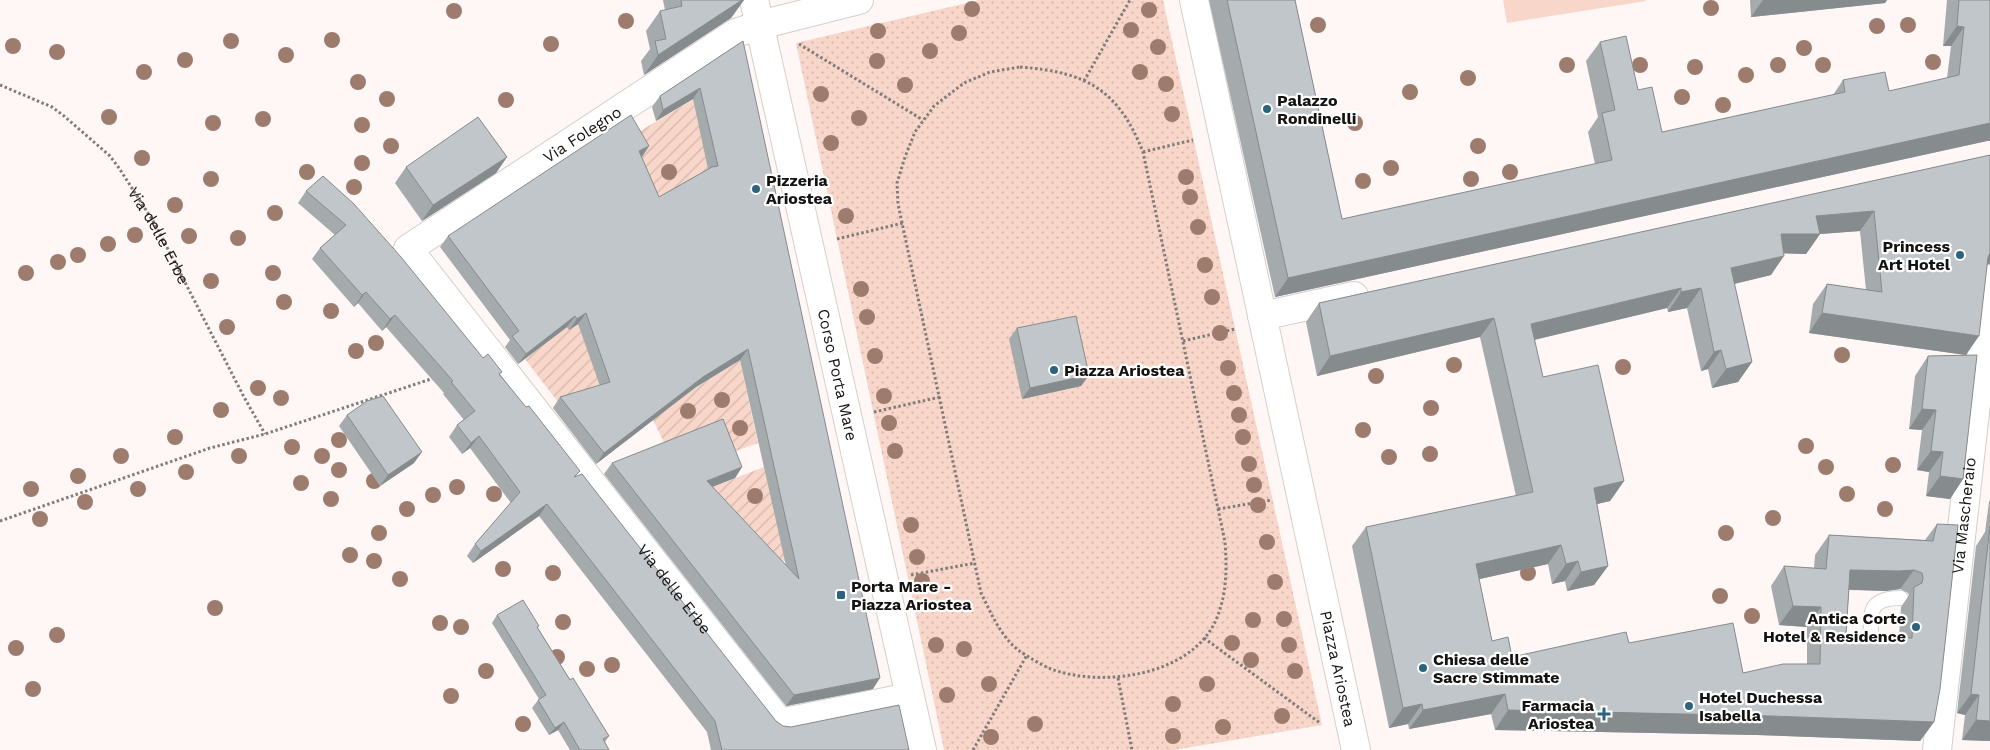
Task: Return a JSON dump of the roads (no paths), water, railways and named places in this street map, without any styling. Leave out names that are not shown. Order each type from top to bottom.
[{"type":"street","points":[[757,12],[859,0]]},
{"type":"street","name":"Piazza Ariostea","points":[[1194,0],[1356,750]]},
{"type":"street","name":"Via Folegno","points":[[408,249],[736,33],[757,12]]},
{"type":"street","name":"Corso Porta Mare","points":[[757,12],[922,750]]},
{"type":"street","name":"Via delle Erbe","points":[[408,249],[780,723],[910,696]]},
{"type":"street","name":"Via Mascheraio","points":[[1937,750],[1946,603],[1990,279]]},
{"type":"street","points":[[1262,316],[1375,292]]},
{"type":"lane","points":[[1871,647],[1872,609],[1876,603],[1882,600],[1901,598]]},
{"type":"place","name":"Palazzo Rondinelli","points":[[1267,109]]},
{"type":"place","name":"Pizzeria Ariostea","points":[[756,189]]},
{"type":"place","name":"Princess Art Hotel","points":[[1960,255]]},
{"type":"place","name":"Piazza Ariostea","points":[[1054,370]]},
{"type":"place","name":"Porta Mare - Piazza Ariostea","points":[[841,595]]},
{"type":"place","name":"Antica Corte Hotel & Residence","points":[[1916,627]]},
{"type":"place","name":"Chiesa delle Sacre Stimmate","points":[[1423,668]]},
{"type":"place","name":"Hotel Duchessa Isabella","points":[[1689,706]]},
{"type":"place","name":"Farmacia Ariostea","points":[[1604,714]]}]
